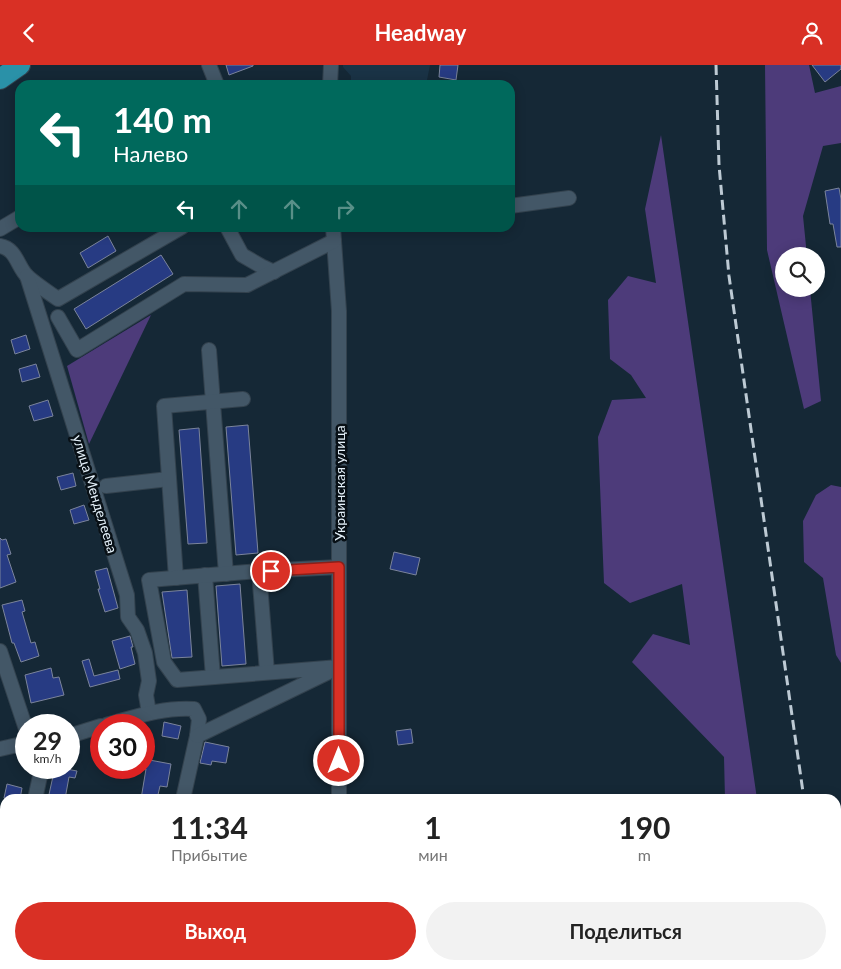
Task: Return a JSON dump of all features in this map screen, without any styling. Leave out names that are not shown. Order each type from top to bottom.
[{"type":"highway","points":[[0,79],[20,65]]},
{"type":"street","points":[[209,65],[214,80]]},
{"type":"street","points":[[330,65],[330,80]]},
{"type":"street","points":[[515,205],[569,198]]},
{"type":"street","points":[[0,229],[15,220]]},
{"type":"street","points":[[0,246],[5,247],[16,257],[27,276],[58,299],[173,232]]},
{"type":"street","points":[[230,232],[242,255],[274,272]]},
{"type":"street","points":[[58,317],[77,350],[184,284],[247,285],[274,272],[334,232]]},
{"type":"street","name":"Украинская улица","points":[[336,232],[339,311],[339,794]]},
{"type":"street","name":"улица Менделеева","points":[[27,276],[126,595],[128,617],[137,630],[145,653],[149,681],[146,695],[149,713]]},
{"type":"street","points":[[209,350],[226,574]]},
{"type":"street","points":[[176,577],[164,406],[243,399]]},
{"type":"street","points":[[106,486],[169,479]]},
{"type":"street","points":[[339,567],[149,580],[164,662],[176,680],[339,667]]},
{"type":"street","points":[[259,571],[267,672]]},
{"type":"street","points":[[205,575],[213,677]]},
{"type":"street","points":[[0,651],[21,714]]},
{"type":"street","points":[[197,736],[339,667]]},
{"type":"street","points":[[145,714],[177,708],[194,709],[199,719],[184,794]]},
{"type":"street","points":[[0,749],[15,746]]},
{"type":"street","points":[[36,794],[39,779]]},
{"type":"shaded area","points":[[343,65],[430,65],[427,80],[351,80],[351,76]]},
{"type":"shaded area","points":[[765,65],[809,65],[815,93],[841,86],[841,143],[823,146],[803,216],[806,247],[775,247],[775,284],[767,250]]},
{"type":"shaded area","points":[[661,135],[756,794],[725,794],[724,757],[632,662],[653,634],[690,645],[682,584],[630,603],[604,583],[598,437],[612,400],[646,398],[631,375],[610,359],[608,300],[628,276],[656,283],[645,209]]},
{"type":"shaded area","points":[[778,297],[811,297],[821,401],[804,409]]},
{"type":"shaded area","points":[[151,315],[89,444],[67,366]]},
{"type":"shaded area","points":[[831,485],[841,487],[841,663],[836,655],[823,578],[804,562],[803,521],[816,495]]},
{"type":"building","points":[[226,65],[253,65],[253,66],[229,75]]},
{"type":"building","points":[[440,65],[458,65],[456,80],[439,77]]},
{"type":"building","points":[[812,65],[841,65],[841,69],[825,82]]},
{"type":"building","points":[[839,188],[841,199],[841,247],[837,247],[833,224],[830,224],[825,191]]},
{"type":"building","points":[[108,236],[116,251],[88,268],[80,253]]},
{"type":"building","points":[[161,255],[173,274],[86,329],[74,309]]},
{"type":"building","points":[[26,335],[30,349],[15,354],[11,340]]},
{"type":"building","points":[[36,364],[40,377],[22,382],[19,369]]},
{"type":"building","points":[[48,400],[53,416],[34,421],[29,406]]},
{"type":"building","points":[[248,425],[258,553],[236,555],[226,427]]},
{"type":"building","points":[[199,428],[207,543],[188,544],[179,430]]},
{"type":"building","points":[[73,473],[76,486],[61,490],[57,477]]},
{"type":"building","points":[[84,505],[89,520],[74,524],[70,510]]},
{"type":"building","points":[[0,538],[2,540],[6,539],[11,554],[7,555],[16,582],[0,588]]},
{"type":"building","points":[[394,552],[420,558],[416,575],[390,569]]},
{"type":"building","points":[[107,568],[118,608],[105,612],[95,571]]},
{"type":"building","points":[[240,584],[246,664],[222,666],[216,586]]},
{"type":"building","points":[[187,590],[192,657],[172,658],[162,592]]},
{"type":"building","points":[[22,600],[25,611],[22,612],[31,643],[35,642],[39,656],[21,662],[14,643],[12,643],[2,605]]},
{"type":"building","points":[[130,636],[135,664],[120,669],[112,641]]},
{"type":"building","points":[[89,659],[94,676],[118,670],[120,679],[90,687],[82,661]]},
{"type":"building","points":[[51,668],[53,678],[59,677],[64,695],[31,703],[25,675]]},
{"type":"building","points":[[164,722],[181,726],[178,739],[162,736]]},
{"type":"building","points":[[411,729],[413,743],[398,745],[396,731]]},
{"type":"building","points":[[205,742],[229,747],[226,763],[212,761],[211,765],[200,763]]},
{"type":"building","points":[[155,761],[171,764],[167,787],[160,786],[158,794],[142,794],[144,779],[155,779]]},
{"type":"building","points":[[52,779],[69,779],[66,794],[49,794]]},
{"type":"building","points":[[7,784],[22,788],[21,794],[5,794]]},
{"type":"railway","points":[[716,65],[719,165],[729,276],[803,794]]},
{"type":"route","points":[[271,571],[339,567],[339,761]]}]
